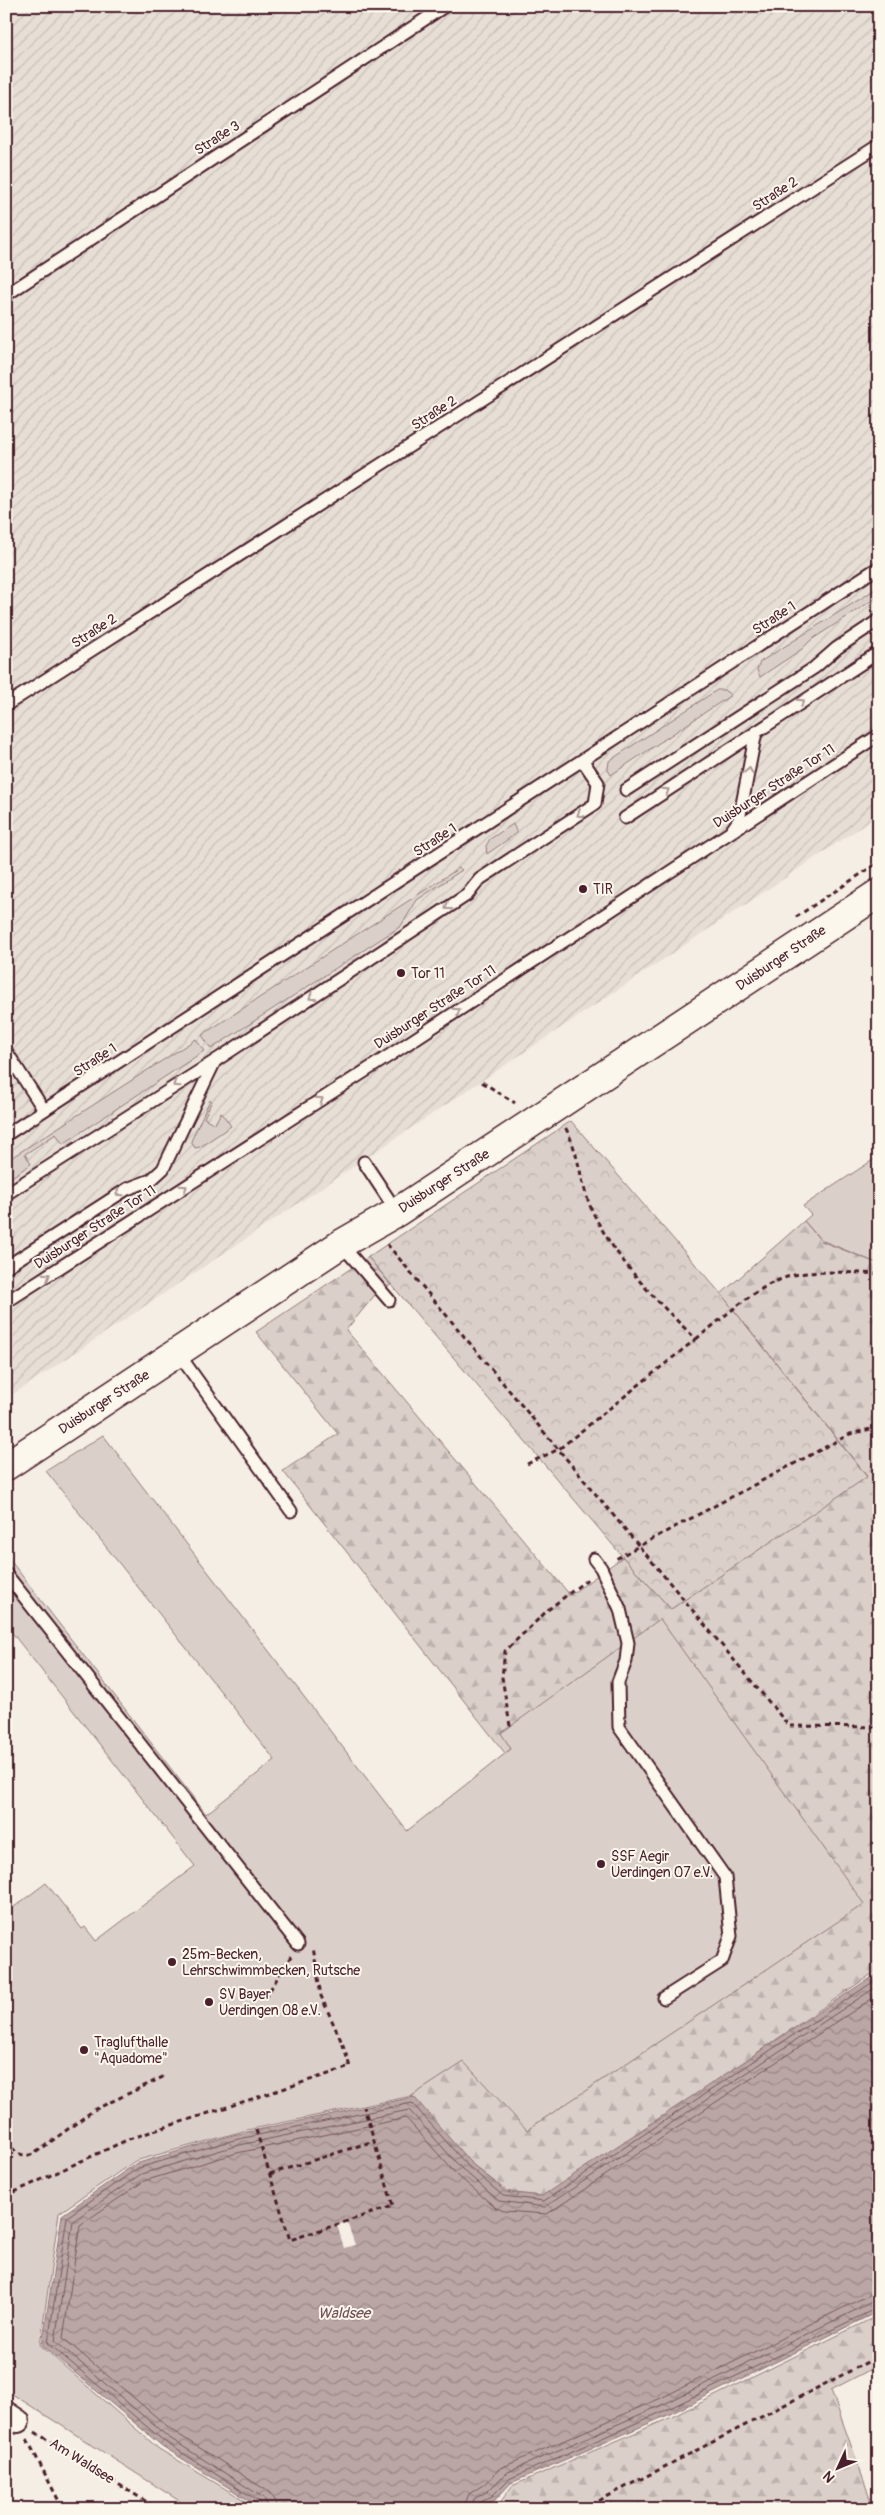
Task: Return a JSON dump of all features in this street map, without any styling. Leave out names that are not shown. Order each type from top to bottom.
[{"type":"main road","name":"Duisburger Straße","points":[[6,1466],[341,1244],[398,1212],[879,893]]},
{"type":"lane","name":"Straße 3","points":[[6,295],[445,6]]},
{"type":"lane","name":"Straße 2","points":[[6,705],[879,145]]},
{"type":"lane","name":"Straße 1","points":[[6,1135],[879,567]]},
{"type":"lane","points":[[626,790],[814,668],[837,648],[879,620]]},
{"type":"lane","points":[[625,818],[879,652]]},
{"type":"lane","points":[[729,833],[739,820],[756,732]]},
{"type":"lane","name":"Duisburger Straße Tor 11","points":[[6,1302],[879,735]]},
{"type":"lane","points":[[6,1194],[215,1061],[467,895],[480,879],[595,804],[598,783],[583,761]]},
{"type":"lane","points":[[7,1054],[44,1110]]},
{"type":"lane","points":[[6,1267],[127,1188],[151,1180],[163,1169],[215,1061]]},
{"type":"lane","points":[[364,1162],[398,1212]]},
{"type":"lane","points":[[341,1244],[389,1300]]},
{"type":"lane","points":[[178,1353],[291,1511]]},
{"type":"lane","points":[[598,1564],[620,1609],[628,1643],[626,1661],[618,1682],[619,1727],[725,1877],[731,1936],[722,1961],[664,1998]]},
{"type":"lane","points":[[6,1574],[298,1944]]},
{"type":"path","points":[[482,1082],[515,1103]]},
{"type":"path","points":[[563,1122],[573,1144],[590,1206],[602,1231],[667,1311],[696,1339]]},
{"type":"path","points":[[383,1240],[470,1347],[559,1449],[789,1726],[879,1727]]},
{"type":"path","points":[[527,1464],[559,1449],[756,1292],[788,1276],[879,1274]]},
{"type":"path","points":[[510,1726],[502,1677],[505,1651],[598,1564],[639,1546],[850,1434],[879,1427]]},
{"type":"path","points":[[6,2196],[129,2139],[350,2068],[343,2045],[321,1996],[314,1947],[298,1944],[266,1998]]},
{"type":"path","points":[[6,2141],[15,2152],[24,2157],[34,2154],[94,2110],[165,2076]]},
{"type":"path","points":[[256,2130],[290,2240],[393,2206],[364,2108]]},
{"type":"path","points":[[270,2174],[374,2141]]},
{"type":"path","points":[[582,2509],[879,2356]]},
{"type":"path","points":[[12,2417],[64,2509]]},
{"type":"path","name":"Am Waldsee","points":[[12,2417],[158,2509]]},
{"type":"shaded area","points":[[6,6],[879,6],[879,815],[6,1399]]},
{"type":"green space","points":[[879,587],[879,596],[811,640],[802,649],[760,677],[757,670],[760,662]]},
{"type":"green space","points":[[717,690],[724,690],[731,695],[611,775],[608,770],[609,761]]},
{"type":"green space","points":[[513,824],[517,833],[487,854],[486,846],[490,839]]},
{"type":"green space","points":[[459,868],[462,870],[417,900],[401,926],[211,1049],[202,1035]]},
{"type":"green space","points":[[196,1039],[204,1051],[63,1144],[56,1134],[25,1154],[31,1164],[6,1181],[6,1161]]},
{"type":"green space","points":[[210,1100],[212,1101],[204,1118],[215,1124],[221,1112],[231,1126],[200,1147],[195,1148],[191,1141]]},
{"type":"green space","points":[[571,1121],[721,1294],[867,1477],[671,1609],[623,1557],[368,1257]]},
{"type":"green space","points":[[879,1156],[879,1264],[821,1240],[804,1221],[811,1215],[803,1206]]},
{"type":"green space","points":[[804,1221],[821,1241],[879,1264],[879,1969],[544,2199],[507,2191],[469,2162],[412,2096],[464,2062],[527,2130],[864,1904],[660,1619],[501,1733],[511,1749],[505,1753],[283,1471],[338,1434],[256,1332],[368,1257],[391,1285],[379,1290],[346,1330],[570,1595],[623,1557],[671,1609],[867,1476],[721,1294]]},
{"type":"green space","points":[[103,1435],[407,1831],[511,1749],[500,1733],[660,1618],[865,1904],[526,2131],[464,2063],[412,2096],[247,2130],[135,2161],[59,2213],[40,2345],[159,2449],[259,2509],[192,2509],[6,2390],[6,1913],[46,1883],[82,1929],[85,1927],[96,1941],[195,1866],[6,1625],[6,1555],[206,1814],[275,1760],[46,1471]]},
{"type":"green space","points":[[879,2315],[879,2365],[831,2390],[874,2509],[489,2509],[499,2504],[512,2486],[672,2417]]},
{"type":"water","name":"Waldsee","points":[[879,1972],[879,2311],[668,2415],[511,2483],[495,2500],[478,2509],[263,2509],[162,2446],[42,2345],[62,2215],[135,2164],[233,2135],[414,2097],[470,2162],[506,2192],[542,2196]]},
{"type":"pier","points":[[347,2222],[355,2245],[344,2248],[337,2225]]},
{"type":"place","name":"TIR","points":[[583,889]]},
{"type":"place","name":"Tor 11","points":[[401,973]]},
{"type":"place","name":"SSF Aegir Uerdingen 07 e.V.","points":[[601,1864]]},
{"type":"place","name":"25m-Becken, Lehrschwimmbecken, Rutsche","points":[[172,1962]]},
{"type":"place","name":"SV Bayer Uerdingen 08 e.V.","points":[[209,2002]]},
{"type":"place","name":"Traglufthalle \"Aquadome\"","points":[[84,2050]]}]
